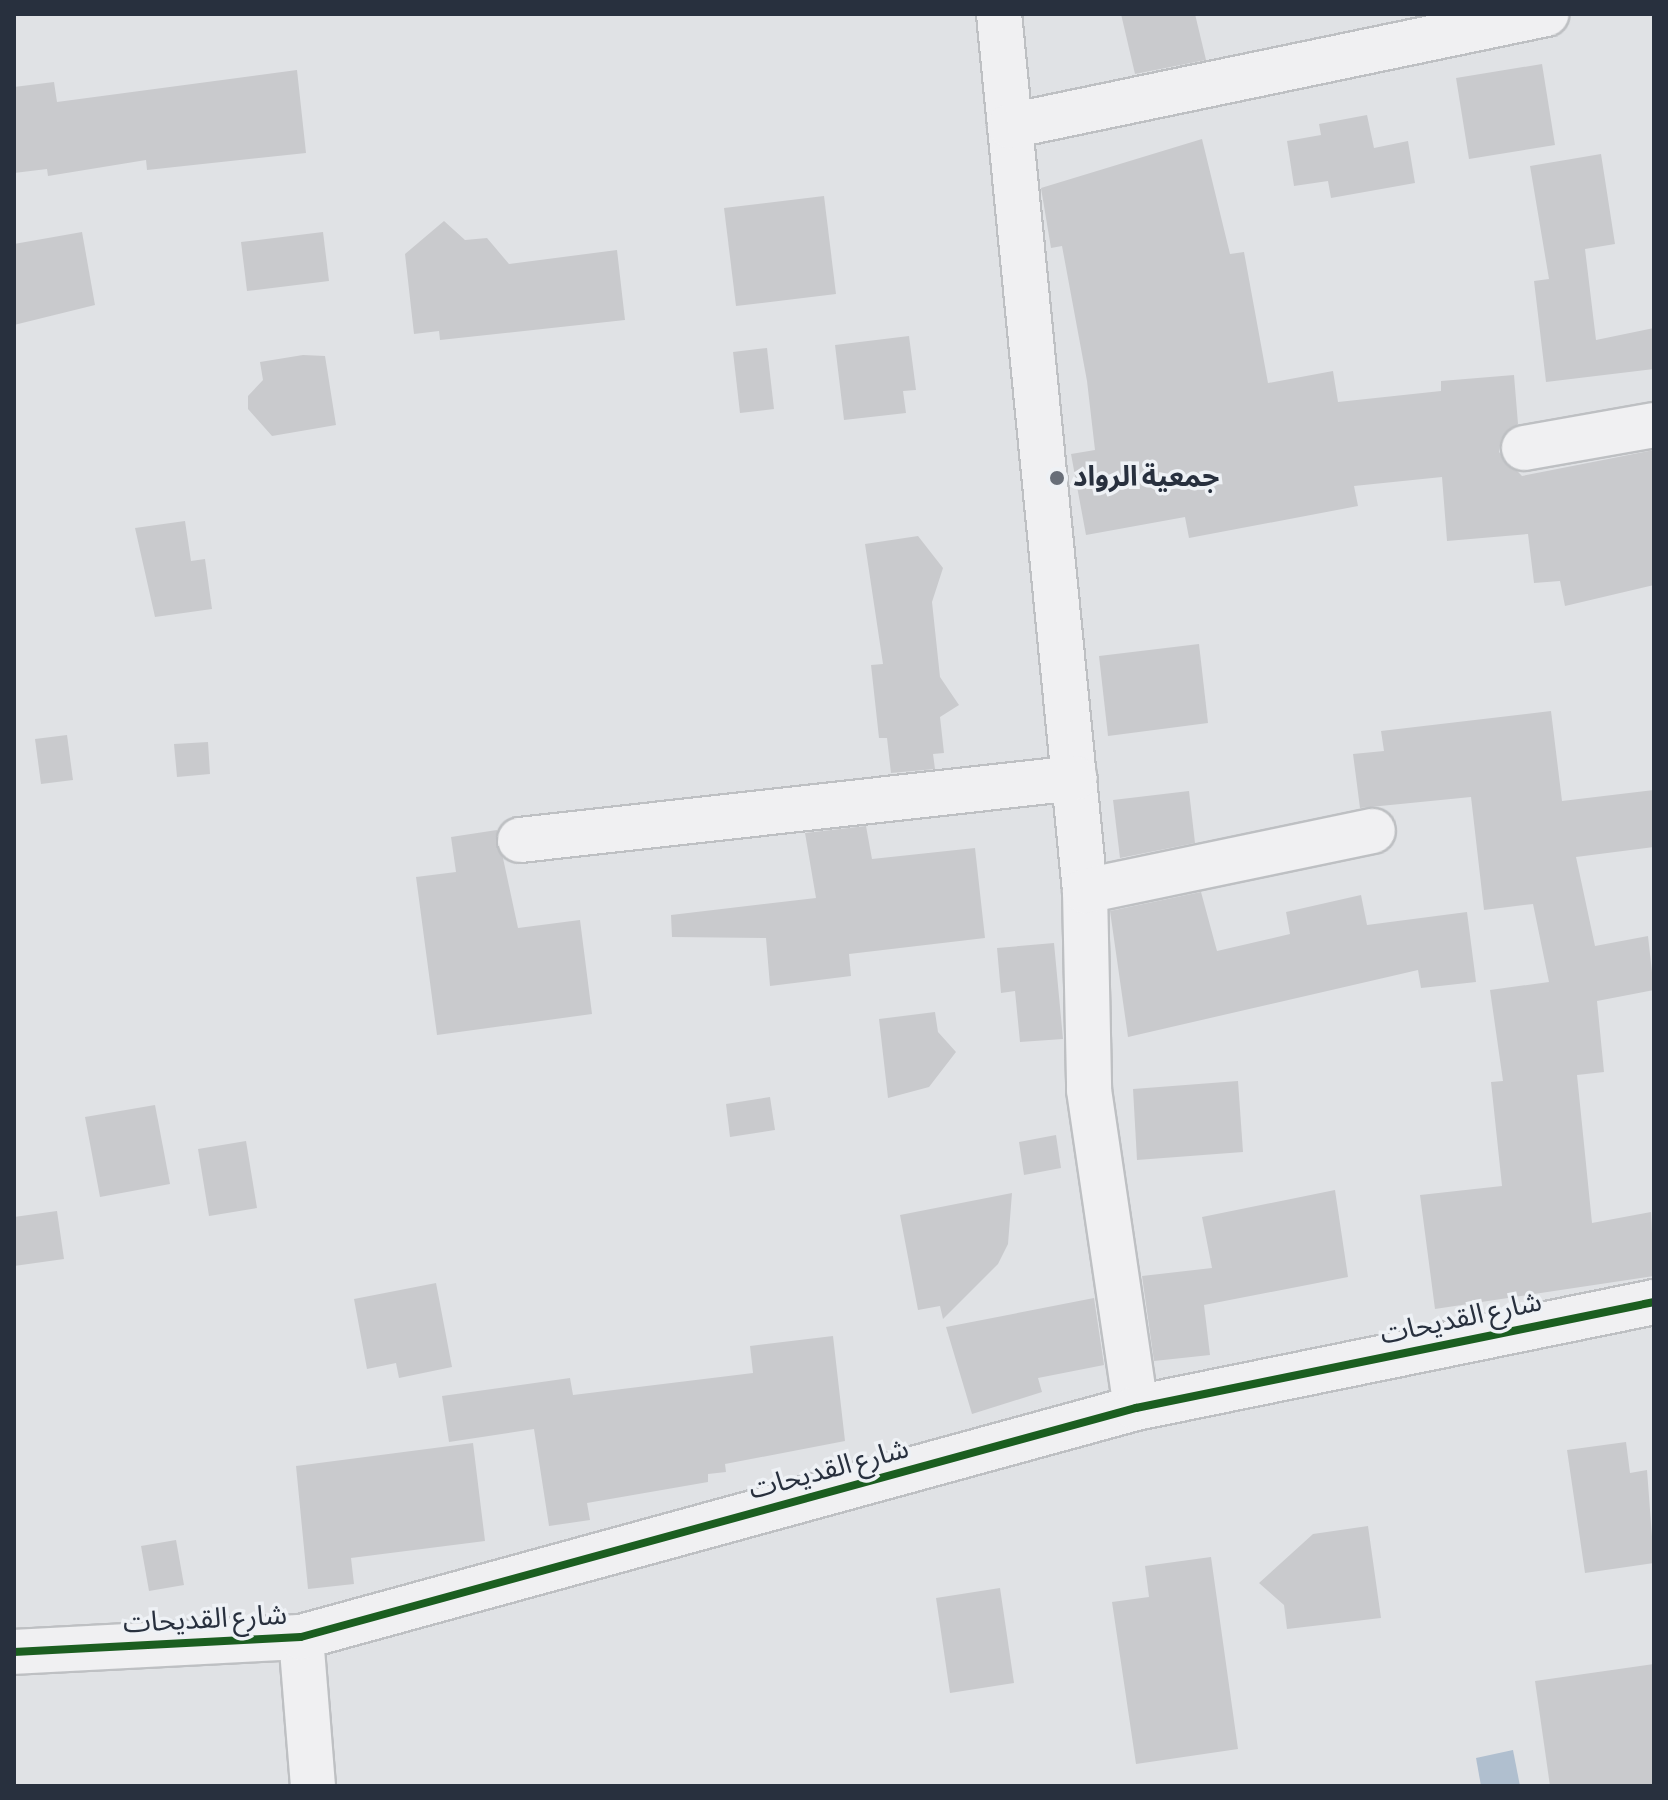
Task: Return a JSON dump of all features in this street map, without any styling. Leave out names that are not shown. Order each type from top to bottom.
[{"type":"street","points":[[999,14],[1085,891],[1089,1090],[1136,1408]]},
{"type":"street","points":[[1010,126],[1546,14]]},
{"type":"street","points":[[1524,448],[1654,425]]},
{"type":"street","points":[[520,840],[1075,778]]},
{"type":"street","points":[[1085,891],[1373,831]]},
{"type":"street","name":"شارع القديحات","points":[[14,1652],[301,1637],[1136,1408],[1654,1302]]},
{"type":"street","points":[[301,1637],[313,1786]]},
{"type":"water","points":[[1513,1750],[1520,1786],[1481,1786],[1476,1758]]},
{"type":"building","points":[[1121,14],[1195,14],[1206,60],[1135,74]]},
{"type":"building","points":[[1542,64],[1555,145],[1469,159],[1456,78]]},
{"type":"building","points":[[297,70],[306,153],[147,170],[146,160],[48,176],[47,169],[14,173],[14,87],[54,82],[57,102]]},
{"type":"building","points":[[1367,115],[1374,148],[1408,141],[1415,183],[1331,198],[1328,181],[1294,186],[1287,141],[1321,135],[1319,124]]},
{"type":"building","points":[[1202,139],[1230,254],[1244,252],[1268,383],[1333,371],[1338,402],[1441,391],[1441,381],[1514,375],[1518,424],[1501,439],[1499,452],[1522,476],[1654,450],[1654,585],[1565,606],[1560,581],[1534,583],[1528,534],[1447,541],[1442,477],[1354,486],[1358,506],[1189,538],[1185,517],[1086,535],[1071,454],[1095,450],[1087,381],[1062,246],[1051,248],[1041,188]]},
{"type":"building","points":[[1601,154],[1615,244],[1585,249],[1596,340],[1654,328],[1654,369],[1546,382],[1534,281],[1549,279],[1530,166]]},
{"type":"building","points":[[824,196],[836,294],[736,306],[724,208]]},
{"type":"building","points":[[444,221],[465,240],[487,238],[509,264],[617,250],[625,320],[440,340],[439,331],[414,334],[405,254]]},
{"type":"building","points":[[82,232],[95,305],[14,325],[14,244]]},
{"type":"building","points":[[323,232],[329,281],[247,291],[241,242]]},
{"type":"building","points":[[909,336],[916,390],[903,391],[906,413],[844,420],[835,345]]},
{"type":"building","points":[[767,348],[774,409],[740,413],[733,352]]},
{"type":"building","points":[[303,355],[325,356],[336,425],[272,436],[248,409],[248,396],[263,380],[260,362]]},
{"type":"building","points":[[185,521],[191,561],[205,559],[212,609],[155,617],[135,528]]},
{"type":"building","points":[[918,536],[943,568],[932,602],[940,677],[959,705],[940,717],[944,753],[933,754],[935,769],[891,773],[887,738],[879,738],[871,665],[883,664],[865,544]]},
{"type":"building","points":[[1199,644],[1208,723],[1108,736],[1099,656]]},
{"type":"building","points":[[1551,711],[1562,801],[1654,790],[1654,847],[1576,857],[1595,946],[1648,936],[1654,990],[1597,1001],[1604,1072],[1577,1075],[1592,1223],[1651,1212],[1654,1276],[1435,1309],[1420,1195],[1502,1186],[1491,1082],[1503,1081],[1490,990],[1549,982],[1533,904],[1484,910],[1471,797],[1360,808],[1353,754],[1384,751],[1381,731]]},
{"type":"building","points":[[67,735],[73,780],[41,784],[35,739]]},
{"type":"building","points":[[208,742],[210,774],[177,777],[174,744]]},
{"type":"building","points":[[1189,791],[1195,843],[1120,858],[1113,800]]},
{"type":"building","points":[[866,826],[872,859],[975,848],[985,938],[849,954],[851,976],[770,986],[766,938],[672,937],[671,915],[816,898],[805,833]]},
{"type":"building","points":[[497,830],[518,928],[580,920],[592,1014],[437,1035],[416,877],[456,872],[451,837]]},
{"type":"building","points":[[1201,892],[1217,951],[1290,934],[1286,912],[1361,895],[1367,925],[1467,912],[1476,982],[1421,988],[1418,970],[1128,1037],[1110,911]]},
{"type":"building","points":[[1054,943],[1063,1039],[1020,1042],[1015,991],[1001,993],[997,948]]},
{"type":"building","points":[[935,1012],[938,1032],[956,1052],[929,1087],[888,1098],[879,1019]]},
{"type":"building","points":[[1238,1081],[1243,1152],[1137,1160],[1133,1089]]},
{"type":"building","points":[[770,1097],[775,1130],[730,1137],[726,1104]]},
{"type":"building","points":[[155,1105],[170,1184],[100,1197],[85,1117]]},
{"type":"building","points":[[1056,1135],[1061,1168],[1024,1175],[1019,1142]]},
{"type":"building","points":[[246,1141],[257,1208],[209,1216],[198,1149]]},
{"type":"building","points":[[1335,1190],[1348,1277],[1204,1305],[1210,1355],[1154,1361],[1142,1276],[1212,1268],[1202,1217]]},
{"type":"building","points":[[1012,1193],[1008,1244],[998,1264],[943,1319],[940,1306],[918,1310],[900,1215]]},
{"type":"building","points":[[57,1211],[64,1259],[14,1266],[14,1217]]},
{"type":"building","points":[[436,1283],[452,1367],[399,1378],[396,1363],[367,1369],[354,1299]]},
{"type":"building","points":[[1094,1298],[1104,1365],[1038,1378],[1042,1392],[972,1414],[946,1327]]},
{"type":"building","points":[[833,1336],[845,1441],[725,1464],[726,1472],[708,1474],[708,1482],[587,1503],[590,1520],[549,1526],[534,1429],[449,1442],[442,1396],[570,1378],[573,1395],[753,1373],[750,1346]]},
{"type":"building","points":[[1626,1442],[1630,1473],[1647,1470],[1654,1563],[1585,1573],[1567,1450]]},
{"type":"building","points":[[473,1443],[485,1541],[351,1558],[354,1584],[308,1589],[296,1466]]},
{"type":"building","points":[[1368,1526],[1381,1618],[1287,1629],[1284,1605],[1259,1583],[1313,1534]]},
{"type":"building","points":[[176,1540],[184,1585],[149,1591],[141,1546]]},
{"type":"building","points":[[1211,1557],[1238,1749],[1136,1764],[1112,1602],[1149,1597],[1145,1566]]},
{"type":"building","points":[[1000,1588],[1014,1683],[950,1693],[936,1598]]},
{"type":"building","points":[[1654,1664],[1654,1786],[1550,1786],[1535,1681]]},
{"type":"cycle path","points":[[14,1652],[301,1637],[1136,1408],[1654,1302]]},
{"type":"place","name":"جمعية الرواد","points":[[1057,478]]}]
